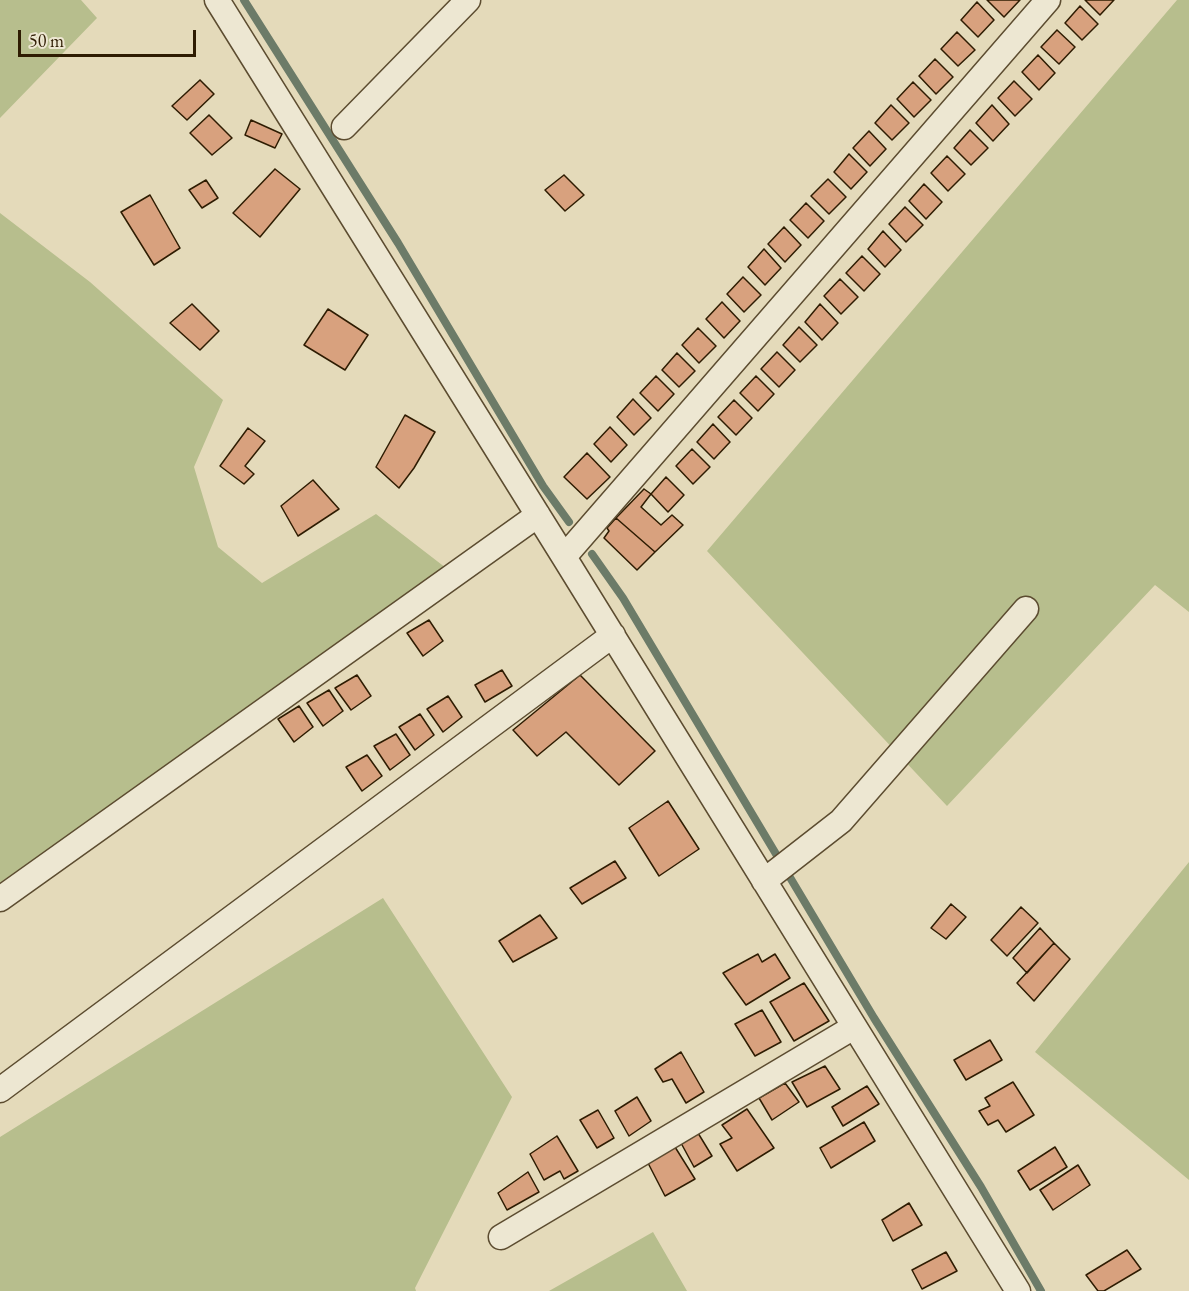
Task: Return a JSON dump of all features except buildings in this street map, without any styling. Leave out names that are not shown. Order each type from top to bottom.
[{"type":"street","points":[[217,0],[767,878],[854,1027],[1018,1291]]},
{"type":"street","points":[[344,127],[468,0]]},
{"type":"street","points":[[564,557],[1048,0]]},
{"type":"street","points":[[0,899],[538,515]]},
{"type":"street","points":[[767,878],[841,821],[1026,609]]},
{"type":"street","points":[[0,1090],[613,635]]},
{"type":"street","points":[[501,1237],[854,1027]]},
{"type":"green space","points":[[0,0],[81,0],[97,18],[0,118]]},
{"type":"green space","points":[[1177,0],[1189,0],[1189,612],[1155,585],[947,806],[707,551]]},
{"type":"green space","points":[[0,213],[90,282],[223,400],[194,467],[218,547],[262,583],[376,514],[446,568],[0,883]]},
{"type":"green space","points":[[1189,862],[1189,1180],[1035,1052]]},
{"type":"green space","points":[[383,898],[512,1097],[415,1288],[416,1291],[0,1291],[0,1137]]},
{"type":"green space","points":[[653,1232],[687,1291],[549,1291]]},
{"type":"waterway","points":[[244,0],[398,243],[543,486],[569,522]]},
{"type":"waterway","points":[[592,554],[623,598],[874,1018],[981,1187],[1041,1291]]}]
